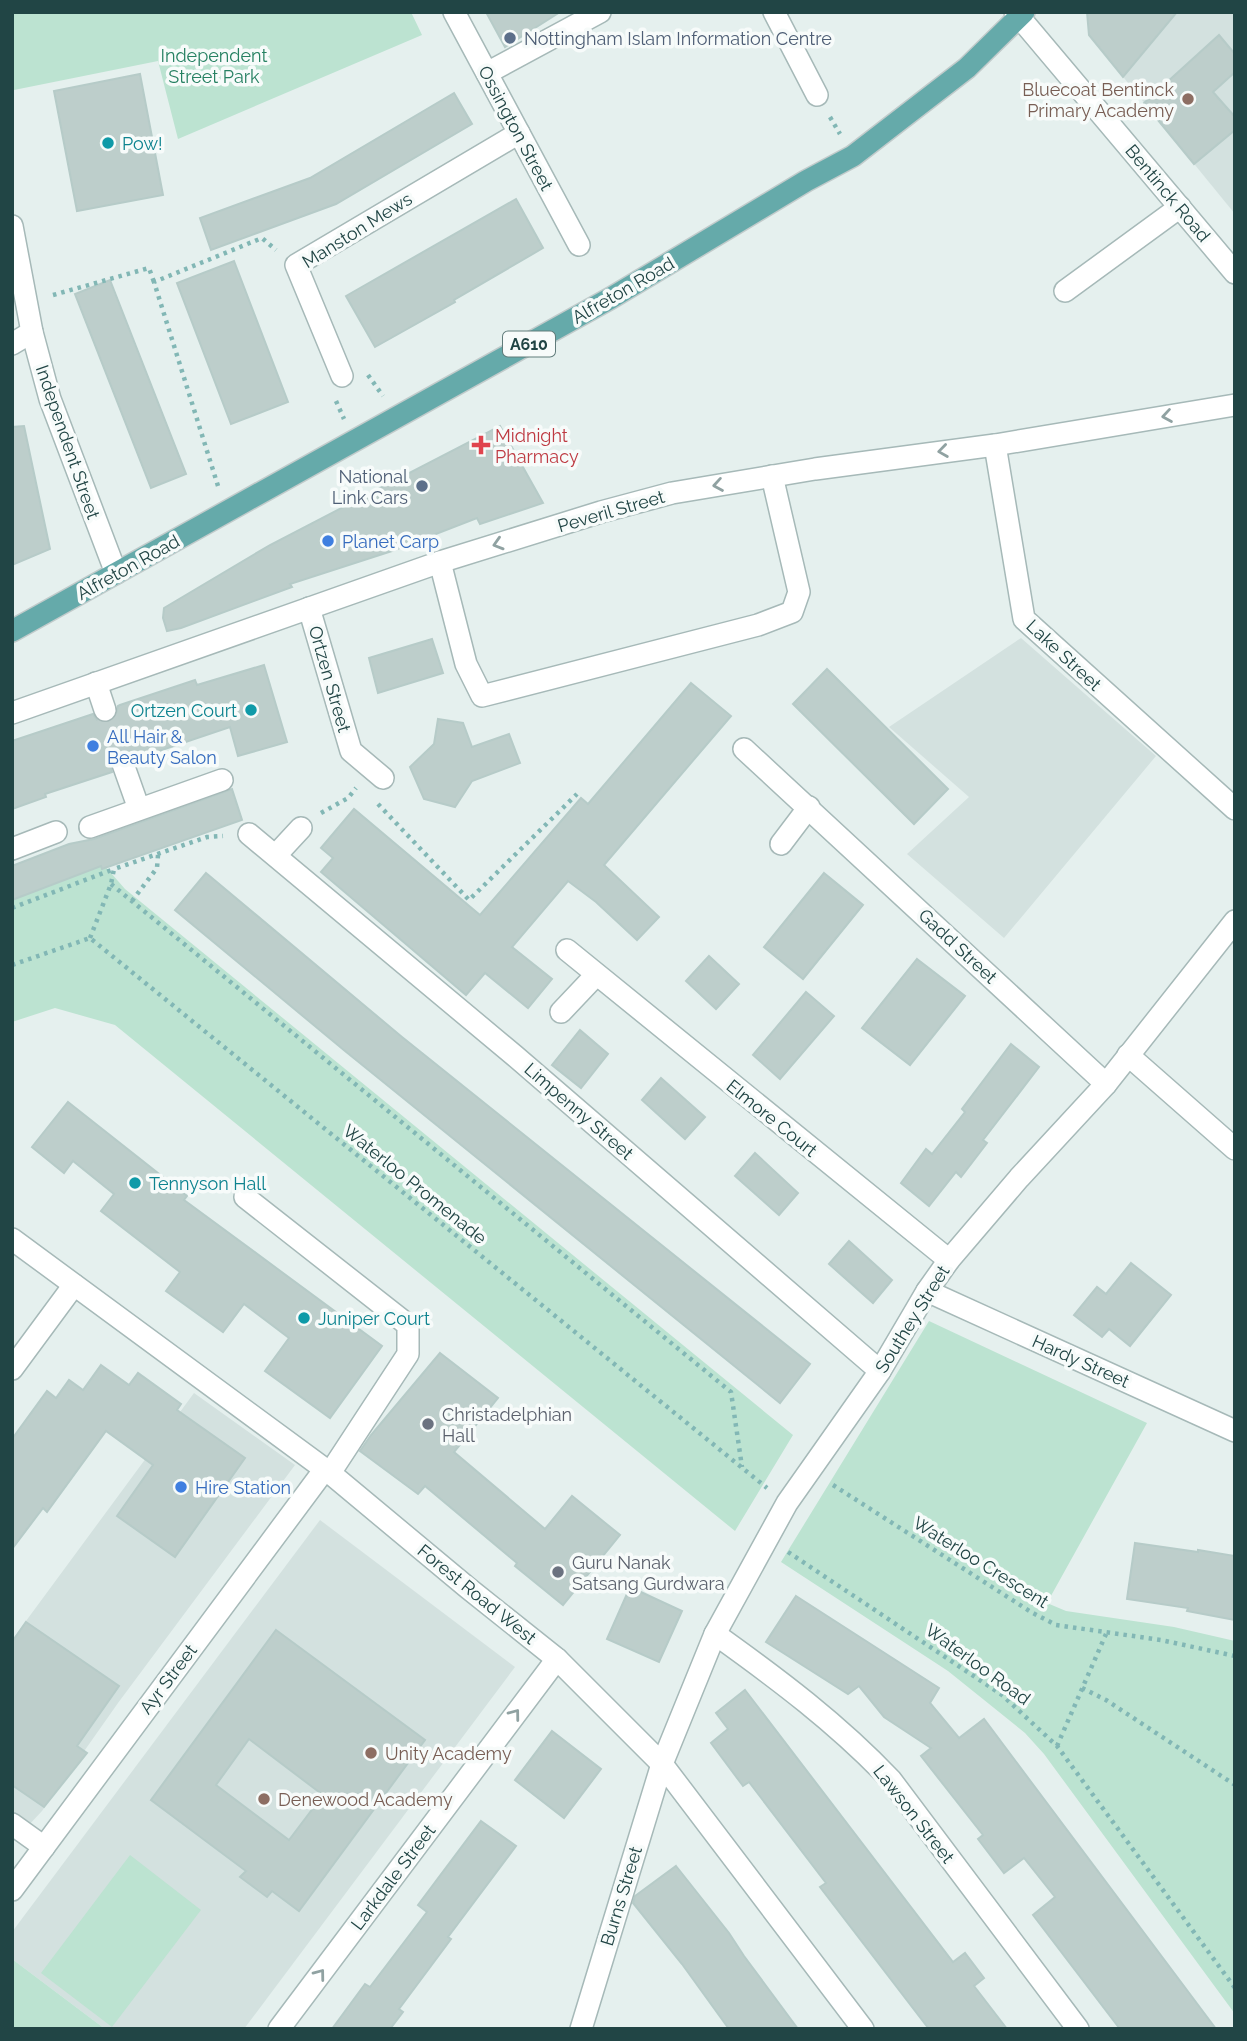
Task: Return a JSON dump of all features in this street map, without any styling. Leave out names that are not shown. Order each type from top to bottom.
[{"type":"main road","name":"Alfreton Road","points":[[12,631],[611,298],[806,181],[853,156],[967,68],[1019,14]]},
{"type":"street","name":"Ossington Street","points":[[454,12],[579,245]]},
{"type":"street","points":[[487,73],[600,12]]},
{"type":"street","points":[[774,12],[817,95]]},
{"type":"street","name":"Bentinck Road","points":[[1019,14],[1235,273]]},
{"type":"street","name":"Manston Mews","points":[[342,376],[296,265],[519,133]]},
{"type":"street","points":[[1065,291],[1180,207]]},
{"type":"street","name":"Independent Street","points":[[12,226],[32,332],[58,425],[116,573]]},
{"type":"street","points":[[12,344],[32,332]]},
{"type":"street","name":"Peveril Street","points":[[12,713],[440,562],[672,493],[1235,405]]},
{"type":"street","name":"Lake Street","points":[[995,444],[1024,620],[1235,809]]},
{"type":"street","points":[[440,562],[466,664],[482,696],[745,628],[792,612],[799,592],[772,476]]},
{"type":"street","name":"Ortzen Street","points":[[309,608],[351,751],[383,778]]},
{"type":"street","points":[[96,684],[105,710]]},
{"type":"street","name":"Gadd Street","points":[[744,749],[1106,1084]]},
{"type":"street","points":[[123,764],[139,808]]},
{"type":"street","points":[[89,827],[222,780]]},
{"type":"street","points":[[781,844],[809,807]]},
{"type":"street","points":[[276,855],[309,822]]},
{"type":"street","points":[[12,849],[56,832]]},
{"type":"street","name":"Limpenny Street","points":[[248,834],[526,1065],[880,1371]]},
{"type":"street","name":"Southey Street","points":[[662,1763],[715,1634],[767,1538],[809,1469],[880,1371],[927,1292],[949,1260],[1019,1178],[1106,1084],[1235,921]]},
{"type":"street","name":"Elmore Court","points":[[567,950],[949,1260]]},
{"type":"street","points":[[561,1012],[596,975]]},
{"type":"street","points":[[1128,1055],[1235,1149]]},
{"type":"street","name":"Ayr Street","points":[[12,1890],[328,1471],[408,1354],[408,1325],[245,1197]]},
{"type":"street","name":"Forest Road West","points":[[12,1239],[328,1471],[557,1659],[662,1763],[863,2029]]},
{"type":"street","points":[[12,1369],[74,1285]]},
{"type":"street","name":"Hardy Street","points":[[927,1292],[1235,1431]]},
{"type":"street","name":"Lawson Street","points":[[715,1634],[820,1712],[863,1750],[891,1780],[1077,2029]]},
{"type":"street","name":"Larkdale Street","points":[[279,2029],[557,1659]]},
{"type":"street","name":"Burns Street","points":[[581,2029],[662,1763]]},
{"type":"street","points":[[12,1824],[44,1847]]},
{"type":"path","points":[[817,95],[853,156]]},
{"type":"path","points":[[154,282],[262,239],[296,265]]},
{"type":"path","points":[[26,302],[149,268],[226,513]]},
{"type":"path","points":[[361,364],[397,417]]},
{"type":"path","points":[[342,376],[332,393],[354,441]]},
{"type":"path","points":[[378,803],[469,900],[577,794]]},
{"type":"path","points":[[309,822],[348,798]]},
{"type":"path","points":[[12,908],[207,837],[248,834]]},
{"type":"path","points":[[132,901],[157,868],[158,855]]},
{"type":"path","points":[[12,965],[90,938],[114,869]]},
{"type":"path","points":[[111,884],[731,1392],[742,1467]]},
{"type":"path","name":"Waterloo Promenade","points":[[90,938],[787,1503]]},
{"type":"path","name":"Waterloo Crescent","points":[[809,1469],[1055,1625],[1161,1640],[1235,1656]]},
{"type":"path","name":"Waterloo Road","points":[[767,1538],[1002,1695],[1057,1746],[1235,1988]]},
{"type":"path","points":[[1057,1746],[1106,1634]]},
{"type":"path","points":[[1082,1688],[1106,1700],[1235,1785]]},
{"type":"shaded area","name":"Bluecoat Bentinck Primary Academy","points":[[1087,12],[1235,12],[1235,214],[1089,35]]},
{"type":"shaded area","points":[[1021,638],[1156,756],[1004,938],[907,854],[969,797],[889,727]]},
{"type":"shaded area","points":[[194,1393],[295,1465],[118,1703],[42,1811],[12,1843],[12,1640]]},
{"type":"shaded area","name":"Denewood Academy","points":[[320,1520],[515,1667],[244,2029],[105,2029],[12,1959],[12,1932]]},
{"type":"green space","name":"Independent Street Park","points":[[12,12],[411,12],[422,35],[178,139],[158,61],[14,90]]},
{"type":"green space","points":[[104,865],[125,889],[793,1435],[735,1531],[115,1025],[55,1008],[12,1022],[12,900]]},
{"type":"green space","points":[[929,1321],[1147,1423],[1047,1603],[1066,1611],[1174,1627],[1235,1641],[1235,2014],[1044,1754],[1025,1733],[948,1671],[781,1562]]},
{"type":"green space","points":[[130,1855],[201,1910],[112,2027],[41,1973]]},
{"type":"green space","points":[[12,1959],[105,2029],[12,2029]]},
{"type":"building","name":"Nottingham Islam Information Centre","points":[[486,12],[560,12],[505,47]]},
{"type":"building","points":[[1087,12],[1177,12],[1123,77],[1089,35]]},
{"type":"building","points":[[1219,35],[1235,54],[1235,72],[1213,92],[1235,117],[1235,130],[1194,164],[1144,103]]},
{"type":"building","name":"Pow!","points":[[140,74],[163,195],[77,211],[54,91]]},
{"type":"building","points":[[454,93],[472,124],[336,204],[211,250],[200,218],[310,178]]},
{"type":"building","points":[[516,199],[543,248],[375,347],[346,296]]},
{"type":"building","points":[[234,261],[288,402],[231,424],[177,283]]},
{"type":"building","points":[[110,280],[186,474],[151,488],[75,294]]},
{"type":"building","points":[[24,426],[50,549],[12,565],[12,427]]},
{"type":"building","points":[[500,426],[543,503],[480,524],[477,518],[167,631],[163,618],[164,608],[270,545]]},
{"type":"building","points":[[432,639],[443,673],[378,693],[369,658]]},
{"type":"building","points":[[264,665],[287,742],[238,756],[230,727],[135,759],[131,754],[119,751],[110,761],[112,772],[45,794],[46,797],[12,809],[12,741],[93,714],[97,720],[108,723],[115,718],[120,705],[195,680],[197,685]]},
{"type":"building","points":[[827,669],[948,789],[914,824],[793,704]]},
{"type":"building","points":[[691,683],[731,716],[604,865],[659,917],[637,940],[596,902],[568,881],[512,947],[552,979],[528,1008],[485,973],[466,995],[321,872],[333,858],[321,848],[354,809],[480,915],[581,798],[588,804]]},
{"type":"building","points":[[438,719],[463,723],[472,747],[509,734],[520,763],[472,781],[455,807],[424,799],[410,767],[434,744]]},
{"type":"building","points":[[232,789],[242,820],[102,869],[101,866],[12,900],[12,866]]},
{"type":"building","points":[[206,873],[402,1037],[810,1364],[780,1403],[175,910]]},
{"type":"building","points":[[824,873],[863,905],[803,979],[764,947]]},
{"type":"building","points":[[709,956],[739,984],[716,1009],[686,981]]},
{"type":"building","points":[[917,959],[965,996],[910,1065],[862,1028]]},
{"type":"building","points":[[806,992],[834,1016],[780,1079],[753,1055]]},
{"type":"building","points":[[580,1030],[608,1054],[581,1088],[552,1065]]},
{"type":"building","points":[[1011,1044],[1039,1067],[983,1140],[987,1143],[961,1177],[956,1172],[929,1206],[901,1183],[926,1149],[932,1154],[965,1112],[962,1109]]},
{"type":"building","points":[[661,1078],[705,1117],[685,1139],[642,1100]]},
{"type":"building","points":[[68,1102],[187,1196],[184,1200],[382,1346],[330,1418],[265,1371],[289,1338],[244,1304],[223,1332],[166,1291],[180,1272],[101,1211],[114,1194],[73,1161],[64,1173],[32,1147]]},
{"type":"building","points":[[755,1153],[798,1193],[779,1215],[735,1176]]},
{"type":"building","points":[[849,1241],[892,1280],[873,1303],[829,1264]]},
{"type":"building","points":[[1131,1263],[1171,1295],[1130,1346],[1109,1329],[1102,1337],[1074,1315],[1097,1287],[1106,1294]]},
{"type":"building","points":[[440,1353],[498,1398],[454,1452],[545,1529],[572,1496],[620,1535],[563,1605],[425,1486],[418,1494],[360,1451]]},
{"type":"building","points":[[101,1365],[129,1385],[138,1373],[181,1404],[177,1410],[245,1458],[175,1557],[117,1516],[153,1465],[106,1431],[47,1512],[43,1508],[12,1549],[12,1439],[47,1391],[56,1398],[69,1380],[83,1390]]},
{"type":"building","points":[[1135,1543],[1235,1556],[1235,1620],[1187,1611],[1188,1608],[1127,1599]]},
{"type":"building","points":[[630,1587],[682,1611],[659,1662],[607,1639]]},
{"type":"building","points":[[796,1596],[939,1688],[930,1703],[959,1738],[984,1719],[1216,2029],[1120,2029],[1033,1915],[1055,1897],[1024,1858],[1004,1873],[978,1839],[983,1835],[921,1756],[931,1748],[884,1717],[859,1686],[848,1694],[766,1642]]},
{"type":"building","points":[[26,1622],[119,1686],[77,1746],[87,1753],[44,1807],[12,1785],[12,1642]]},
{"type":"building","points":[[276,1630],[425,1740],[299,1911],[272,1891],[267,1897],[240,1877],[246,1871],[151,1800]],"holes":[[[249,1739],[323,1795],[289,1840],[216,1785]]]},
{"type":"building","points":[[745,1690],[953,1962],[965,1953],[984,1978],[974,1986],[1007,2029],[929,2029],[820,1887],[826,1883],[749,1782],[743,1786],[711,1743],[728,1729],[716,1713]]},
{"type":"building","points":[[552,1731],[601,1769],[564,1818],[515,1780]]},
{"type":"building","points":[[481,1821],[516,1846],[448,1937],[451,1939],[399,2009],[403,2012],[390,2029],[332,2029],[365,1984],[370,1987],[427,1912],[418,1905]]},
{"type":"building","points":[[676,1866],[729,1933],[798,2029],[729,2029],[633,1903],[635,1896]]},
{"type":"tunnel","points":[[105,710],[123,764]]},
{"type":"place","name":"Nottingham Islam Information Centre","points":[[510,38]]},
{"type":"place","name":"Bluecoat Bentinck Primary Academy","points":[[1188,99]]},
{"type":"place","name":"Pow!","points":[[108,143]]},
{"type":"place","name":"Midnight Pharmacy","points":[[481,445]]},
{"type":"place","name":"National Link Cars","points":[[422,486]]},
{"type":"place","name":"Planet Carp","points":[[328,541]]},
{"type":"place","name":"Ortzen Court","points":[[251,710]]},
{"type":"place","name":"All Hair & Beauty Salon","points":[[93,746]]},
{"type":"place","name":"Tennyson Hall","points":[[135,1183]]},
{"type":"place","name":"Juniper Court","points":[[304,1318]]},
{"type":"place","name":"Christadelphian Hall","points":[[428,1424]]},
{"type":"place","name":"Hire Station","points":[[181,1487]]},
{"type":"place","name":"Guru Nanak Satsang Gurdwara","points":[[558,1572]]},
{"type":"place","name":"Unity Academy","points":[[371,1753]]},
{"type":"place","name":"Denewood Academy","points":[[264,1799]]}]
